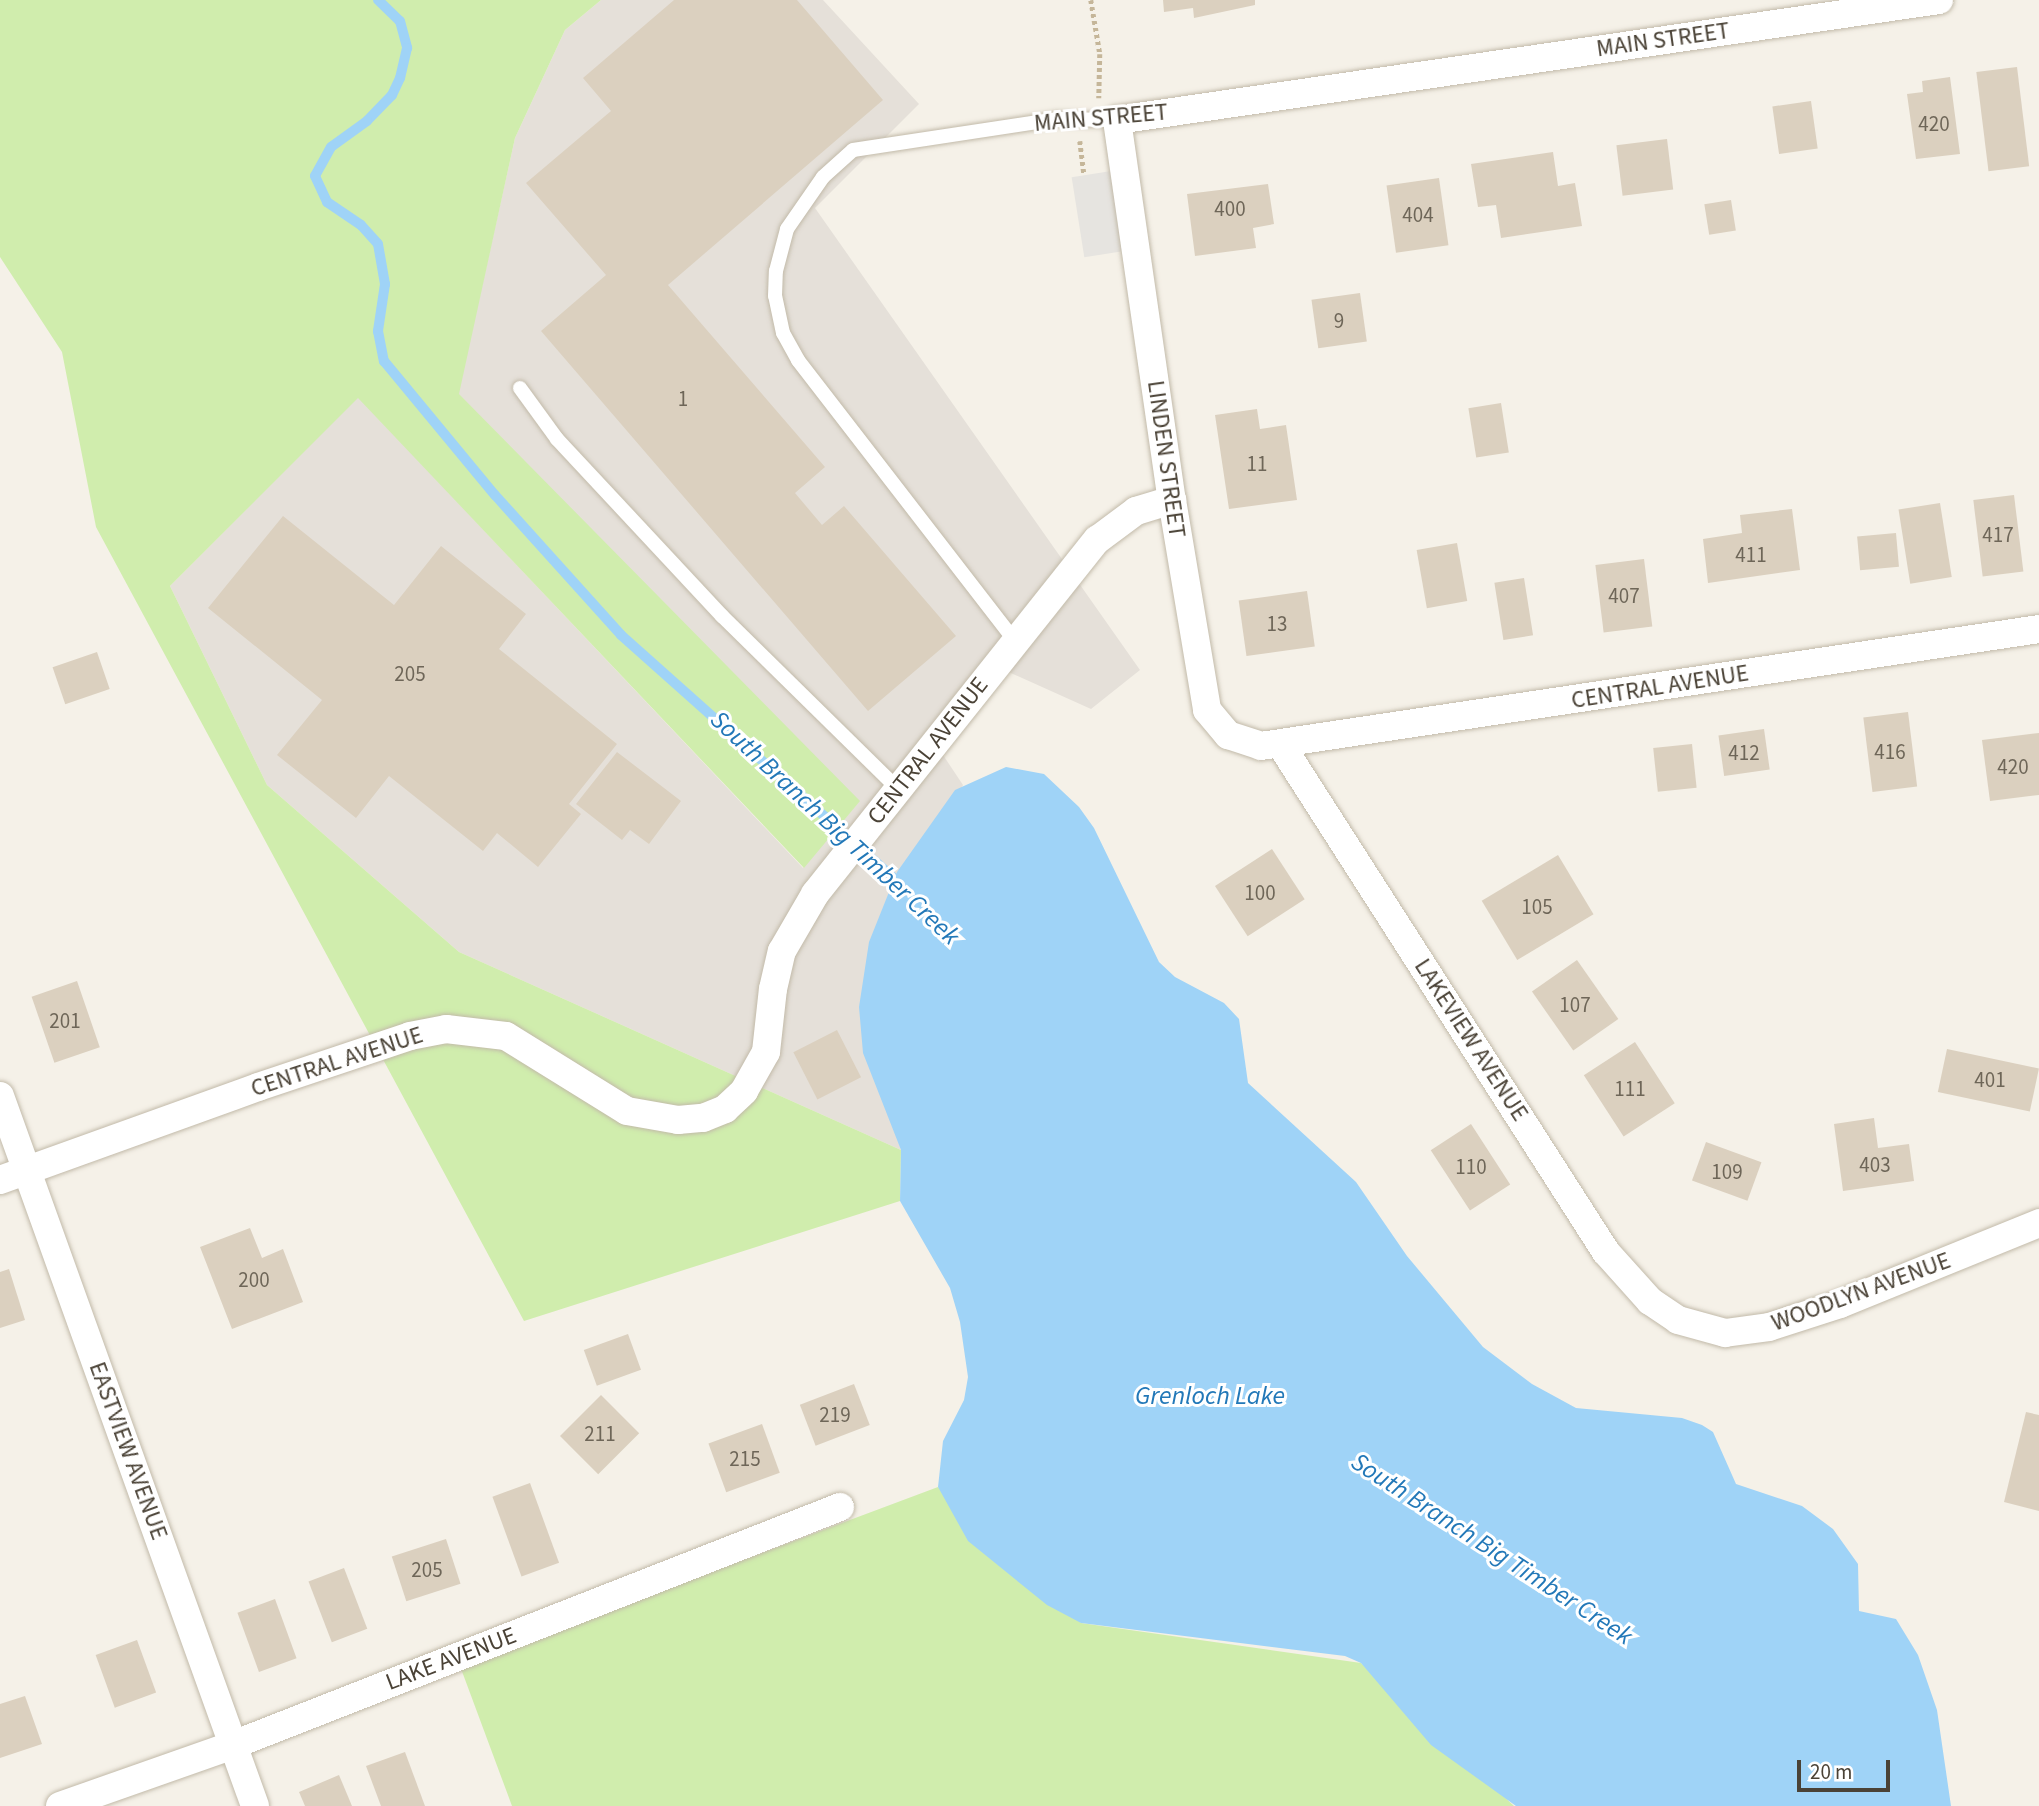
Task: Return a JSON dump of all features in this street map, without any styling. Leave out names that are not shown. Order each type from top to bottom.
[{"type":"street","name":"MAIN STREET","points":[[1118,120],[1903,2],[1939,0]]},
{"type":"street","name":"LINDEN STREET","points":[[1118,120],[1172,500],[1207,710],[1228,735],[1261,746],[1281,745]]},
{"type":"street","name":"CENTRAL AVENUE","points":[[0,1180],[270,1083],[446,1029],[506,1036],[627,1111],[678,1120],[703,1118],[726,1109],[757,1071],[766,1052],[773,989],[789,935],[849,851],[1097,540],[1136,511],[1172,500]]},
{"type":"street","name":"CENTRAL AVENUE","points":[[1281,745],[2039,629]]},
{"type":"street","name":"LAKEVIEW AVENUE","points":[[1281,745],[1606,1252],[1650,1301],[1678,1320]]},
{"type":"street","name":"EASTVIEW AVENUE","points":[[0,1096],[255,1806]]},
{"type":"street","name":"WOODLYN AVENUE","points":[[1678,1320],[1725,1333],[1769,1326],[1840,1304],[2039,1223]]},
{"type":"street","name":"LAKE AVENUE","points":[[60,1806],[233,1745],[840,1507]]},
{"type":"lane","name":"MAIN STREET","points":[[1015,641],[798,360],[783,332],[775,296],[780,251],[787,229],[823,177],[853,150],[1058,119],[1118,120]]},
{"type":"lane","points":[[520,388],[557,439],[722,616],[898,789]]},
{"type":"path","points":[[1084,175],[1080,142],[1099,96],[1100,54],[1091,0]]},
{"type":"shaded area","points":[[601,0],[823,0],[919,104],[815,208],[1140,670],[1091,709],[993,665],[935,743],[963,785],[859,1007],[901,1150],[459,952],[267,785],[170,586],[358,397],[803,868],[859,801],[458,394],[515,138],[565,30]]},
{"type":"shaded area","points":[[1124,169],[1137,249],[1084,257],[1072,177]]},
{"type":"green space","points":[[0,0],[601,0],[565,30],[515,138],[459,394],[860,801],[804,868],[358,398],[170,586],[267,785],[459,952],[901,1150],[900,1201],[524,1321],[96,527],[62,352],[0,257]]},
{"type":"green space","points":[[938,1487],[1081,1623],[1361,1663],[1514,1806],[512,1806],[460,1666]]},
{"type":"water","name":"Grenloch Lake","points":[[1006,767],[1044,774],[1079,807],[1094,828],[1159,962],[1175,977],[1224,1003],[1239,1019],[1248,1083],[1356,1182],[1407,1256],[1483,1347],[1532,1384],[1576,1408],[1682,1418],[1702,1425],[1713,1432],[1736,1484],[1802,1506],[1833,1529],[1858,1564],[1859,1611],[1896,1619],[1918,1655],[1937,1710],[1951,1806],[1516,1806],[1431,1745],[1361,1663],[1345,1656],[1081,1623],[1047,1605],[968,1541],[938,1487],[943,1441],[964,1400],[968,1377],[960,1322],[950,1288],[900,1201],[901,1150],[863,1053],[859,1007],[869,942],[897,872],[955,790]]},
{"type":"building","points":[[674,0],[797,0],[883,100],[668,285],[825,467],[795,493],[822,525],[844,506],[956,636],[868,711],[541,331],[606,275],[526,183],[611,111],[583,78]]},
{"type":"building","points":[[1163,0],[1255,0],[1255,5],[1194,18],[1193,8],[1164,12]]},
{"type":"building","points":[[2017,67],[2029,166],[1988,171],[1976,72]]},
{"type":"building","points":[[1950,77],[1960,154],[1916,159],[1907,94],[1923,92],[1922,81]]},
{"type":"building","points":[[1811,101],[1818,149],[1779,154],[1772,106]]},
{"type":"building","points":[[1667,139],[1673,190],[1623,196],[1616,145]]},
{"type":"building","points":[[1553,152],[1558,186],[1575,183],[1582,226],[1501,238],[1496,205],[1478,207],[1471,164]]},
{"type":"building","points":[[1439,178],[1448,245],[1396,253],[1387,185]]},
{"type":"building","points":[[1268,184],[1274,224],[1253,228],[1256,248],[1195,256],[1187,194]]},
{"type":"building","points":[[1731,200],[1736,231],[1709,235],[1704,204]]},
{"type":"building","points":[[1360,293],[1367,342],[1318,348],[1311,300]]},
{"type":"building","points":[[1501,403],[1509,452],[1476,458],[1468,408]]},
{"type":"building","points":[[1257,409],[1260,429],[1286,425],[1297,500],[1229,509],[1215,415]]},
{"type":"building","points":[[2014,495],[2023,571],[1983,576],[1973,500]]},
{"type":"building","points":[[1940,503],[1952,577],[1910,584],[1899,510]]},
{"type":"building","points":[[1792,509],[1800,570],[1708,583],[1703,539],[1742,533],[1740,515]]},
{"type":"building","points":[[283,516],[394,605],[441,546],[526,614],[499,649],[617,744],[569,804],[581,814],[538,867],[497,833],[483,851],[389,776],[356,818],[277,755],[322,700],[208,608]]},
{"type":"building","points":[[1896,533],[1899,567],[1860,570],[1857,536]]},
{"type":"building","points":[[1457,543],[1467,601],[1427,608],[1417,550]]},
{"type":"building","points":[[1644,559],[1652,626],[1604,632],[1595,565]]},
{"type":"building","points":[[1524,578],[1533,635],[1503,640],[1494,583]]},
{"type":"building","points":[[1307,591],[1315,646],[1246,656],[1239,601]]},
{"type":"building","points":[[97,652],[110,689],[65,704],[53,667]]},
{"type":"building","points":[[1908,712],[1917,786],[1872,792],[1863,717]]},
{"type":"building","points":[[1764,729],[1770,770],[1724,776],[1718,735]]},
{"type":"building","points":[[2039,733],[2039,795],[1990,801],[1982,740]]},
{"type":"building","points":[[1692,744],[1697,788],[1658,792],[1653,748]]},
{"type":"building","points":[[617,752],[681,801],[649,844],[630,830],[622,840],[576,804]]},
{"type":"building","points":[[1272,849],[1305,899],[1248,936],[1215,886]]},
{"type":"building","points":[[1558,855],[1594,914],[1517,960],[1482,901]]},
{"type":"building","points":[[1577,960],[1618,1019],[1573,1051],[1532,992]]},
{"type":"building","points":[[77,981],[100,1047],[54,1063],[32,997]]},
{"type":"building","points":[[837,1030],[861,1077],[817,1099],[793,1052]]},
{"type":"building","points":[[1635,1042],[1675,1103],[1624,1136],[1584,1075]]},
{"type":"building","points":[[1947,1049],[2039,1069],[2030,1112],[1938,1092]]},
{"type":"building","points":[[1874,1118],[1878,1148],[1909,1144],[1914,1181],[1843,1191],[1834,1124]]},
{"type":"building","points":[[1471,1124],[1510,1184],[1470,1211],[1431,1150]]},
{"type":"building","points":[[1706,1142],[1761,1162],[1747,1201],[1692,1181]]},
{"type":"building","points":[[250,1228],[262,1258],[283,1249],[303,1302],[232,1329],[200,1247]]},
{"type":"building","points":[[9,1269],[25,1320],[0,1328],[0,1272]]},
{"type":"building","points":[[628,1334],[641,1370],[597,1386],[584,1350]]},
{"type":"building","points":[[854,1384],[870,1425],[816,1446],[800,1405]]},
{"type":"building","points":[[601,1395],[639,1433],[598,1474],[560,1436]]},
{"type":"building","points":[[2026,1412],[2039,1415],[2039,1511],[2004,1502]]},
{"type":"building","points":[[762,1424],[780,1473],[726,1492],[708,1443]]},
{"type":"building","points":[[530,1483],[559,1563],[521,1577],[492,1497]]},
{"type":"building","points":[[446,1539],[461,1584],[406,1601],[392,1557]]},
{"type":"building","points":[[344,1568],[367,1629],[332,1642],[309,1582]]},
{"type":"building","points":[[275,1599],[297,1658],[259,1672],[237,1613]]},
{"type":"building","points":[[137,1640],[156,1693],[115,1708],[96,1655]]},
{"type":"building","points":[[25,1696],[42,1744],[0,1758],[0,1704]]},
{"type":"building","points":[[405,1752],[425,1806],[381,1806],[366,1766]]},
{"type":"building","points":[[339,1775],[352,1806],[305,1806],[299,1792]]},
{"type":"waterway","name":"South Branch Big Timber Creek","points":[[378,0],[400,21],[407,48],[400,78],[392,95],[367,121],[331,147],[315,176],[327,202],[361,225],[378,244],[385,284],[378,331],[384,361],[495,495],[621,635],[903,886]]}]
